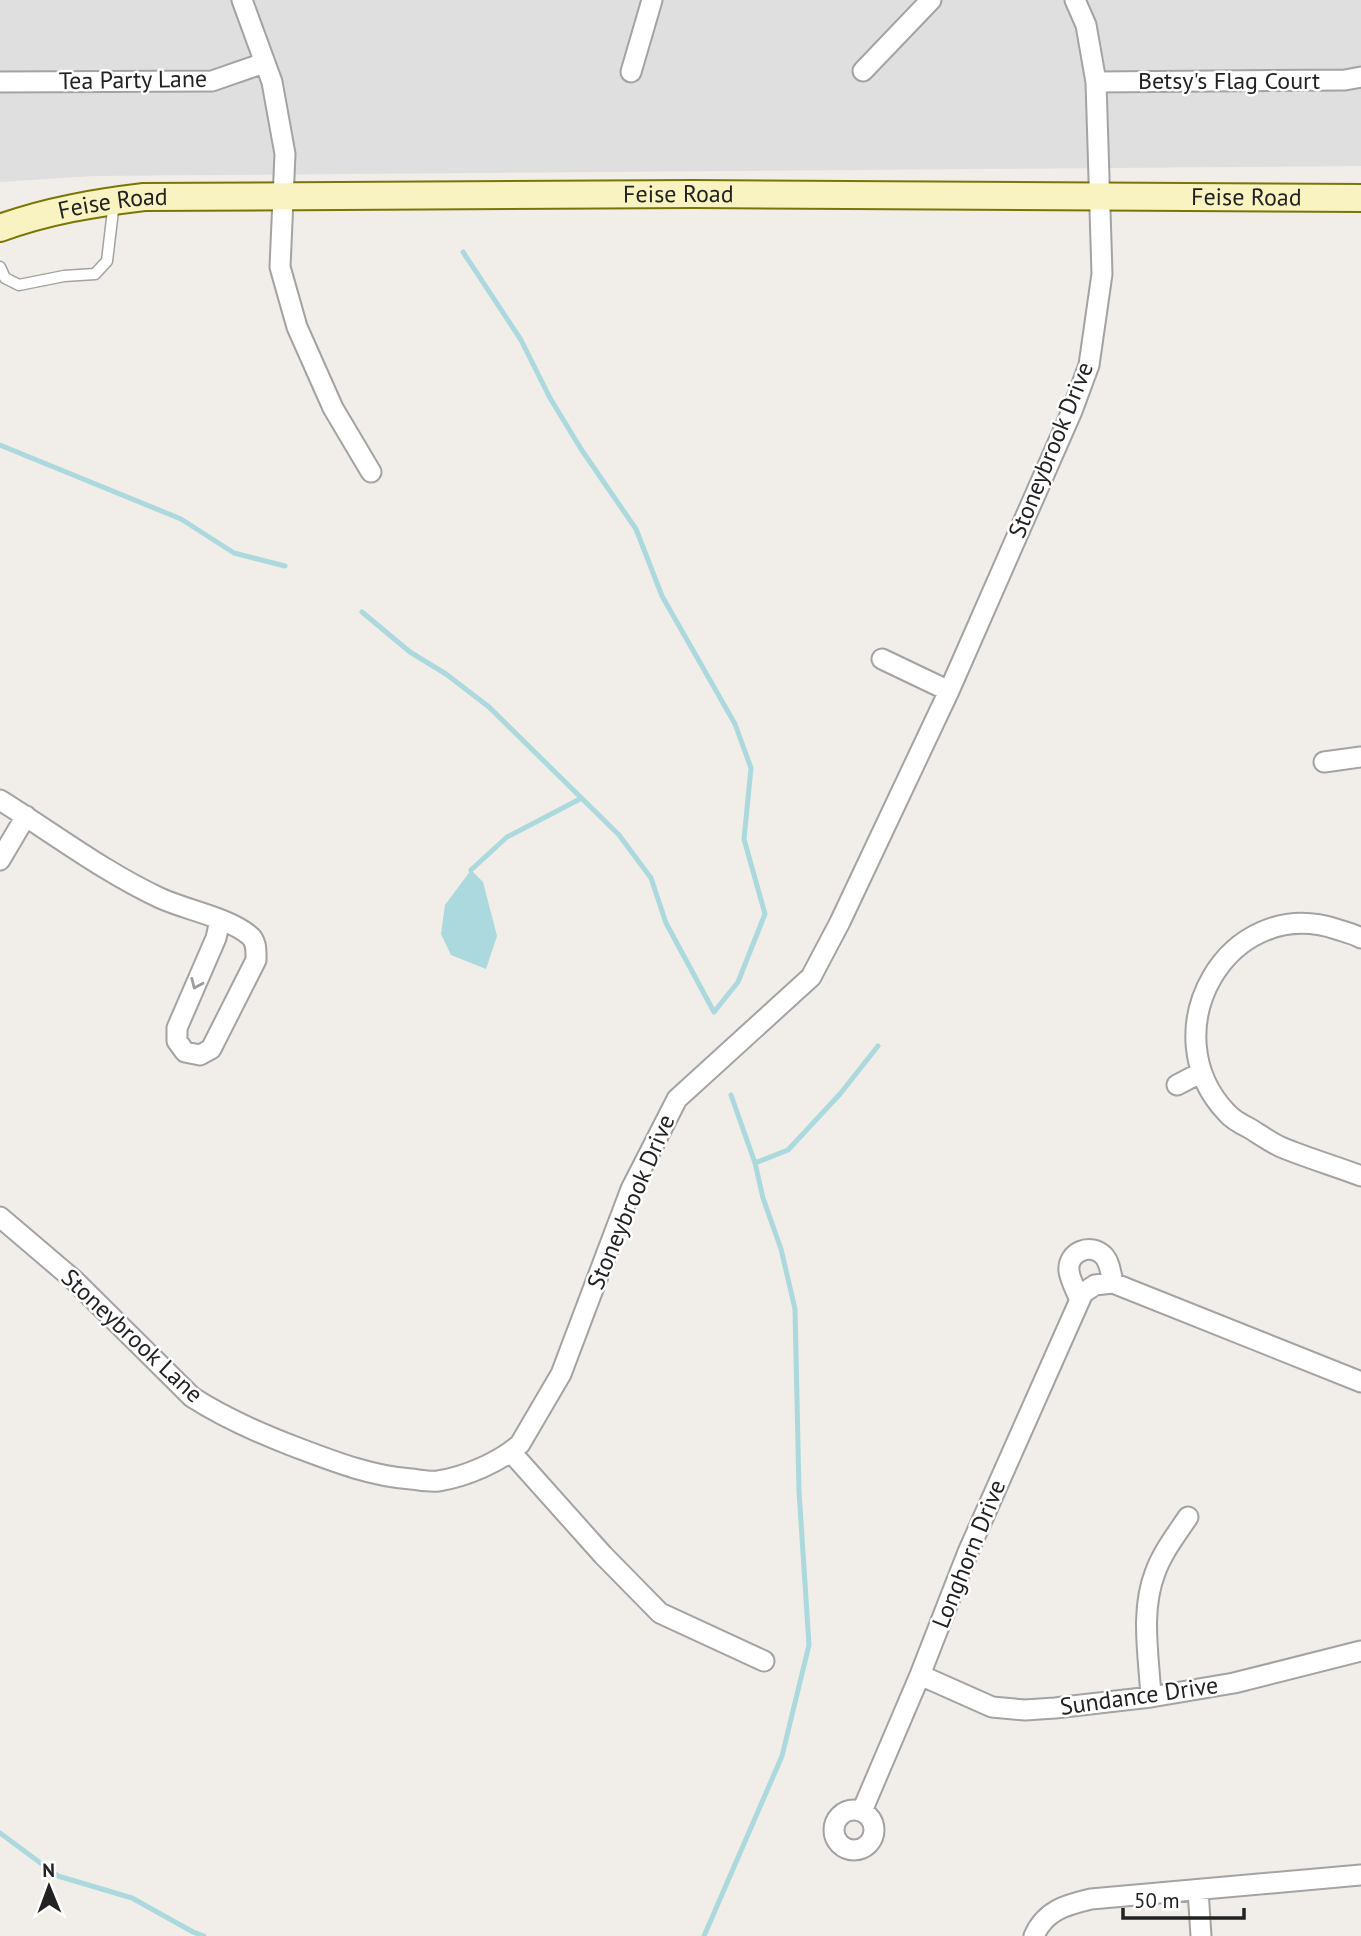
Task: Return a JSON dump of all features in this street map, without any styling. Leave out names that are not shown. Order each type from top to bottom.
[{"type":"main road","name":"Feise Road","points":[[0,228],[55,211],[144,197],[1100,195],[1361,198]]},
{"type":"street","points":[[242,0],[272,82],[285,154],[281,267],[297,327],[333,408],[371,472]]},
{"type":"street","points":[[631,72],[652,0]]},
{"type":"street","points":[[863,71],[931,0]]},
{"type":"street","name":"Stoneybrook Drive","points":[[437,1481],[487,1465],[520,1444],[561,1374],[631,1189],[677,1099],[811,977],[840,922],[949,691],[1072,411],[1089,365],[1102,274],[1096,82],[1086,25],[1075,0]]},
{"type":"street","name":"Tea Party Lane","points":[[0,82],[212,81],[264,63]]},
{"type":"street","name":"Betsy's Flag Court","points":[[1096,82],[1345,80],[1361,76]]},
{"type":"street","points":[[882,659],[949,691]]},
{"type":"street","points":[[1324,762],[1361,757]]},
{"type":"street","points":[[0,800],[141,888],[220,920],[251,936],[256,946],[256,960],[211,1049],[200,1055],[185,1052],[177,1041],[177,1028],[216,938],[220,920]]},
{"type":"street","points":[[0,860],[26,816]]},
{"type":"street","points":[[1361,938],[1319,924],[1287,923],[1259,933],[1241,944],[1224,960],[1207,982],[1195,1035],[1200,1073],[1210,1093],[1229,1116],[1279,1146],[1361,1176]]},
{"type":"street","points":[[1177,1084],[1200,1073]]},
{"type":"street","name":"Stoneybrook Lane","points":[[0,1217],[74,1280],[192,1397],[215,1412],[249,1429],[353,1469],[395,1478],[437,1481]]},
{"type":"street","points":[[1113,1283],[1107,1260],[1102,1254],[1090,1249],[1083,1250],[1072,1258],[1071,1277],[1079,1298],[1095,1285],[1113,1283],[1361,1382]]},
{"type":"street","name":"Longhorn Drive","points":[[862,1811],[920,1675],[968,1552],[1079,1298]]},
{"type":"street","points":[[511,1452],[603,1555],[660,1613],[764,1661]]},
{"type":"street","points":[[1151,1697],[1146,1616],[1154,1574],[1168,1546],[1188,1517]]},
{"type":"street","name":"Sundance Drive","points":[[920,1675],[992,1707],[1025,1710],[1151,1697],[1234,1683],[1361,1651]]},
{"type":"street","points":[[1034,1936],[1048,1917],[1061,1906],[1091,1899],[1361,1875]]},
{"type":"street","points":[[1198,1889],[1201,1936]]},
{"type":"lane","points":[[0,267],[5,278],[19,285],[64,276],[96,274],[107,261],[114,200]]},
{"type":"shaded area","points":[[0,0],[1361,0],[1361,166],[94,176],[0,182]]},
{"type":"water","points":[[471,870],[483,882],[497,936],[486,969],[451,955],[441,934],[445,905]]},
{"type":"waterway","points":[[362,612],[410,652],[446,674],[489,707],[619,835],[651,878],[666,923],[714,1012],[738,982],[765,914],[744,839],[751,768],[735,724],[662,596],[636,529],[581,449],[550,398],[521,340],[463,252]]},
{"type":"waterway","points":[[0,445],[181,519],[234,553],[285,566]]},
{"type":"waterway","points":[[471,870],[507,837],[580,799]]},
{"type":"waterway","points":[[755,1163],[788,1150],[840,1094],[878,1046]]},
{"type":"waterway","points":[[704,1936],[782,1756],[809,1645],[799,1491],[795,1309],[781,1249],[731,1095]]},
{"type":"waterway","points":[[0,1833],[58,1876],[132,1898],[204,1936]]}]
